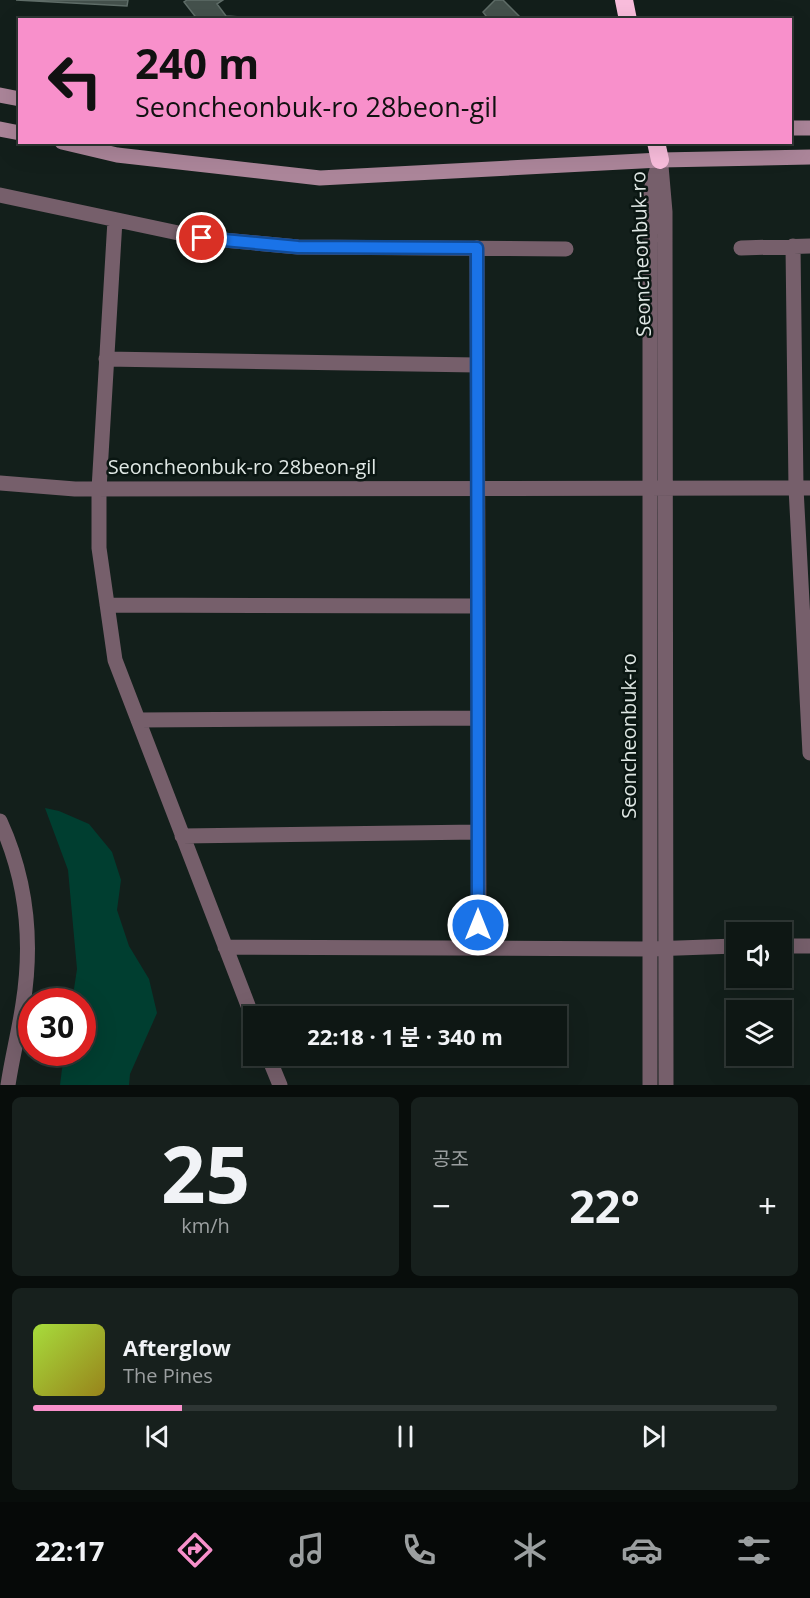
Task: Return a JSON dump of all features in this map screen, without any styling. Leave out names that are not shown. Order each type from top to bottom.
[{"type":"highway","points":[[624,0],[628,18]]},
{"type":"main road","points":[[0,95],[18,99]]},
{"type":"main road","points":[[792,128],[810,128]]},
{"type":"main road","points":[[0,129],[18,133]]},
{"type":"main road","points":[[70,144],[117,155],[320,178],[658,152],[810,157]]},
{"type":"street","name":"Seoncheonbuk-ro","points":[[658,152],[650,193],[658,489],[658,948],[666,1085]]},
{"type":"street","points":[[0,195],[202,238],[298,247],[566,249]]},
{"type":"street","name":"Seoncheonbuk-ro 28beon-gil","points":[[115,220],[99,489],[803,488]]},
{"type":"street","points":[[793,246],[803,488],[810,753]]},
{"type":"street","points":[[741,248],[810,246]]},
{"type":"street","points":[[477,248],[479,948]]},
{"type":"street","points":[[106,359],[477,365]]},
{"type":"street","points":[[0,483],[99,489],[99,548],[115,660],[248,1006]]},
{"type":"street","points":[[107,605],[478,606]]},
{"type":"street","points":[[138,720],[478,718]]},
{"type":"street","points":[[0,820],[14,854],[25,898],[27,948],[23,1004],[8,1085]]},
{"type":"street","points":[[182,836],[478,832]]},
{"type":"street","points":[[225,947],[726,946]]},
{"type":"street","points":[[792,946],[810,946]]},
{"type":"street","name":"Seoncheonbuk-ro","points":[[650,1085],[658,948]]},
{"type":"street","points":[[272,1066],[280,1085]]},
{"type":"shaded area","points":[[45,808],[59,811],[89,824],[112,852],[121,880],[117,910],[129,946],[149,979],[157,1013],[130,1074],[129,1085],[60,1085],[62,1066],[96,1066],[96,988],[74,988],[77,969],[68,870]]},
{"type":"building","points":[[16,0],[128,0],[127,6]]},
{"type":"building","points":[[187,0],[223,0],[217,4],[226,16],[257,18],[196,18],[184,2]]},
{"type":"building","points":[[495,0],[503,0],[521,18],[488,18],[483,12]]},
{"type":"route","points":[[202,238],[298,247],[477,248],[478,925]]}]
